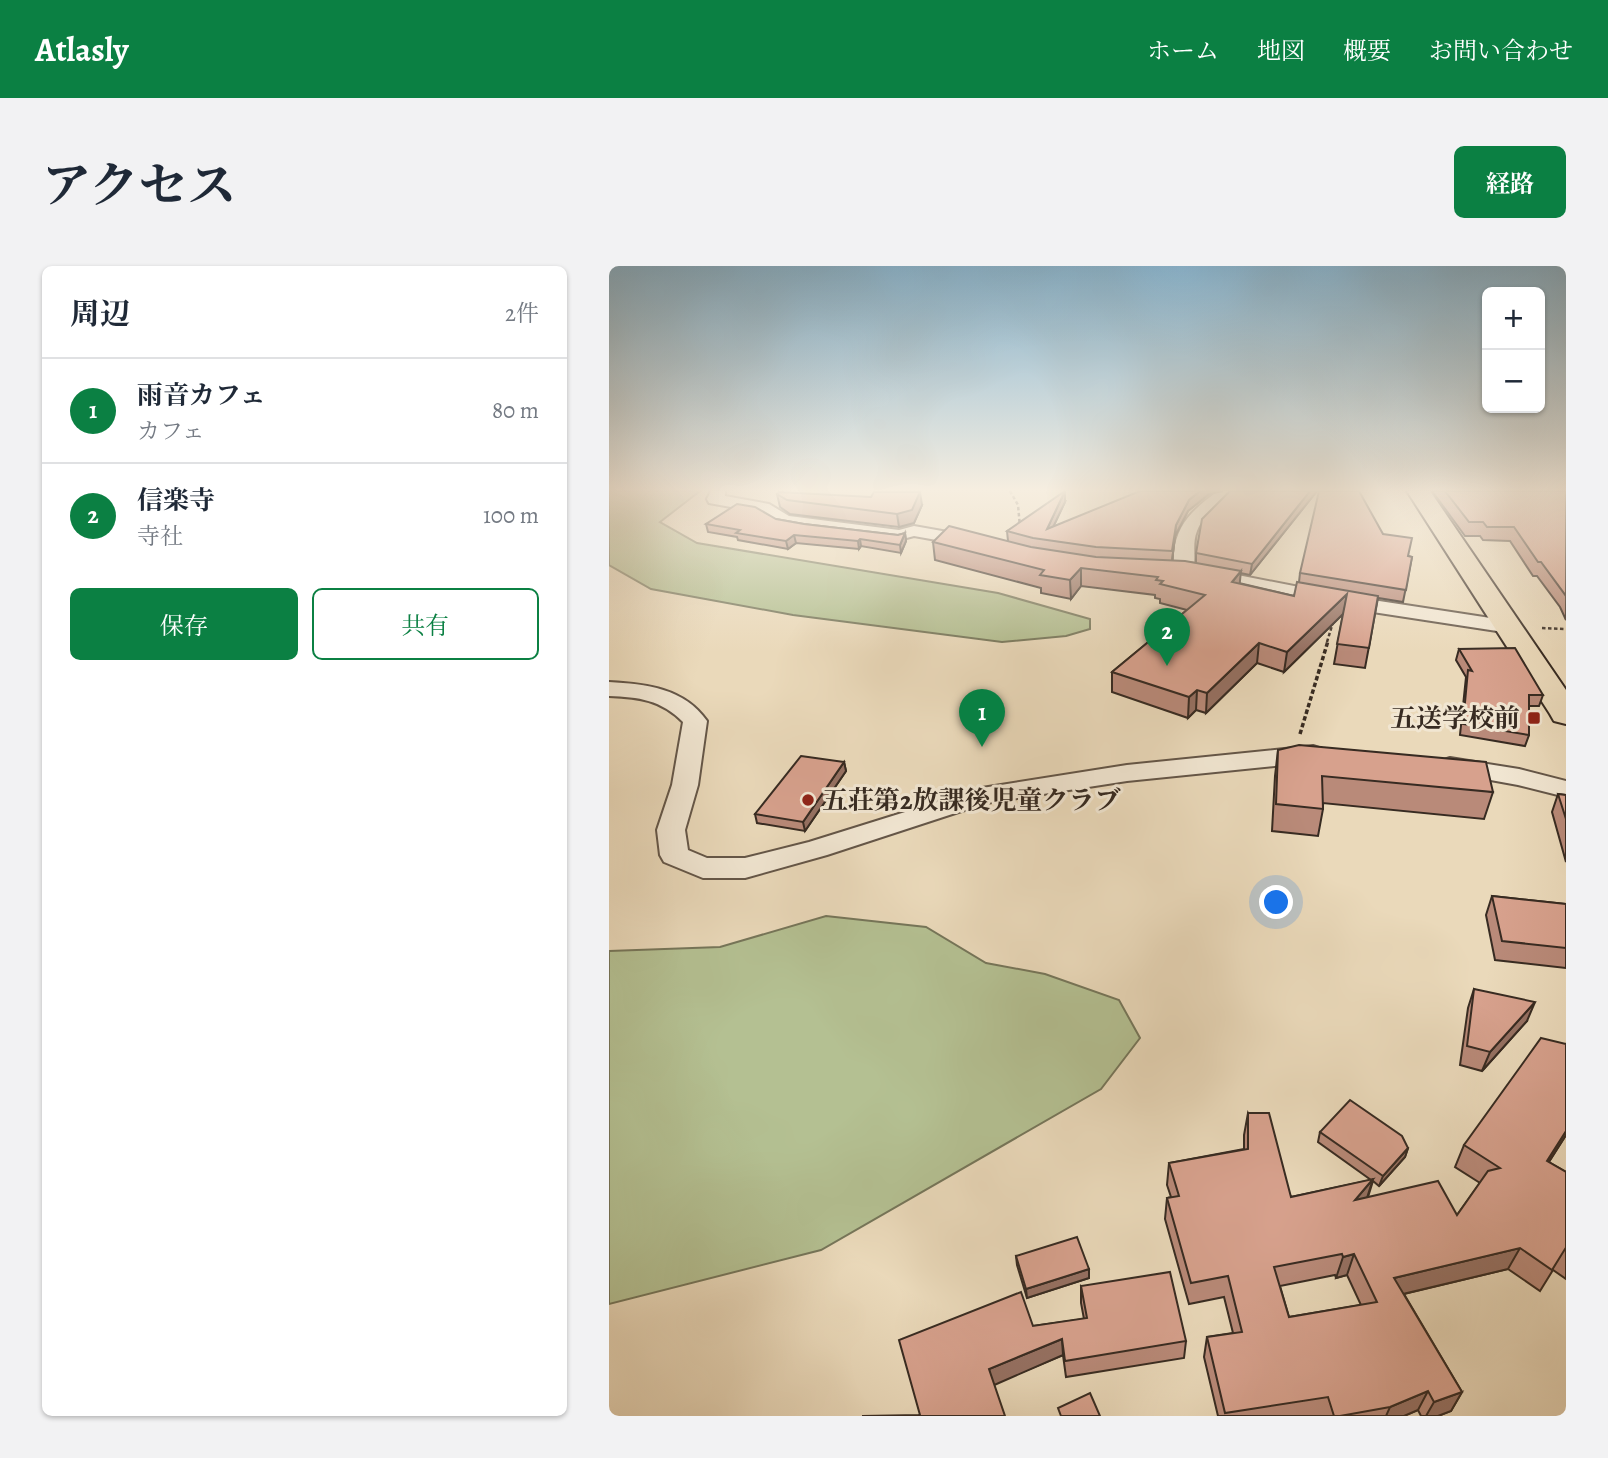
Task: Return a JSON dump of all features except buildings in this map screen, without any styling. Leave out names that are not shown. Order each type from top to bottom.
[{"type":"highway","points":[[1454,545],[1566,714]]},
{"type":"street","points":[[986,545],[995,547]]},
{"type":"street","points":[[1183,545],[1178,571],[1340,601],[1510,627]]},
{"type":"street","points":[[609,689],[653,691],[681,705],[695,721],[685,785],[671,830],[674,855],[703,868],[745,868],[817,849],[982,796],[1127,773],[1332,752]]},
{"type":"street","points":[[1426,761],[1520,777],[1566,789]]},
{"type":"path","points":[[1296,746],[1340,601]]},
{"type":"green space","points":[[609,545],[707,545],[998,593],[1090,619],[1090,629],[1066,636],[1002,642],[793,615],[651,589],[609,565]]},
{"type":"green space","points":[[826,916],[926,927],[986,963],[1045,974],[1119,1000],[1140,1038],[1101,1089],[821,1250],[609,1304],[609,951],[720,947]]},
{"type":"place","name":"信楽寺","points":[[1167,666]]},
{"type":"place","name":"五送学校前","points":[[1534,718]]},
{"type":"place","name":"雨音カフェ","points":[[982,747]]},
{"type":"place","name":"五荘第2放課後児童クラブ","points":[[808,800]]}]
